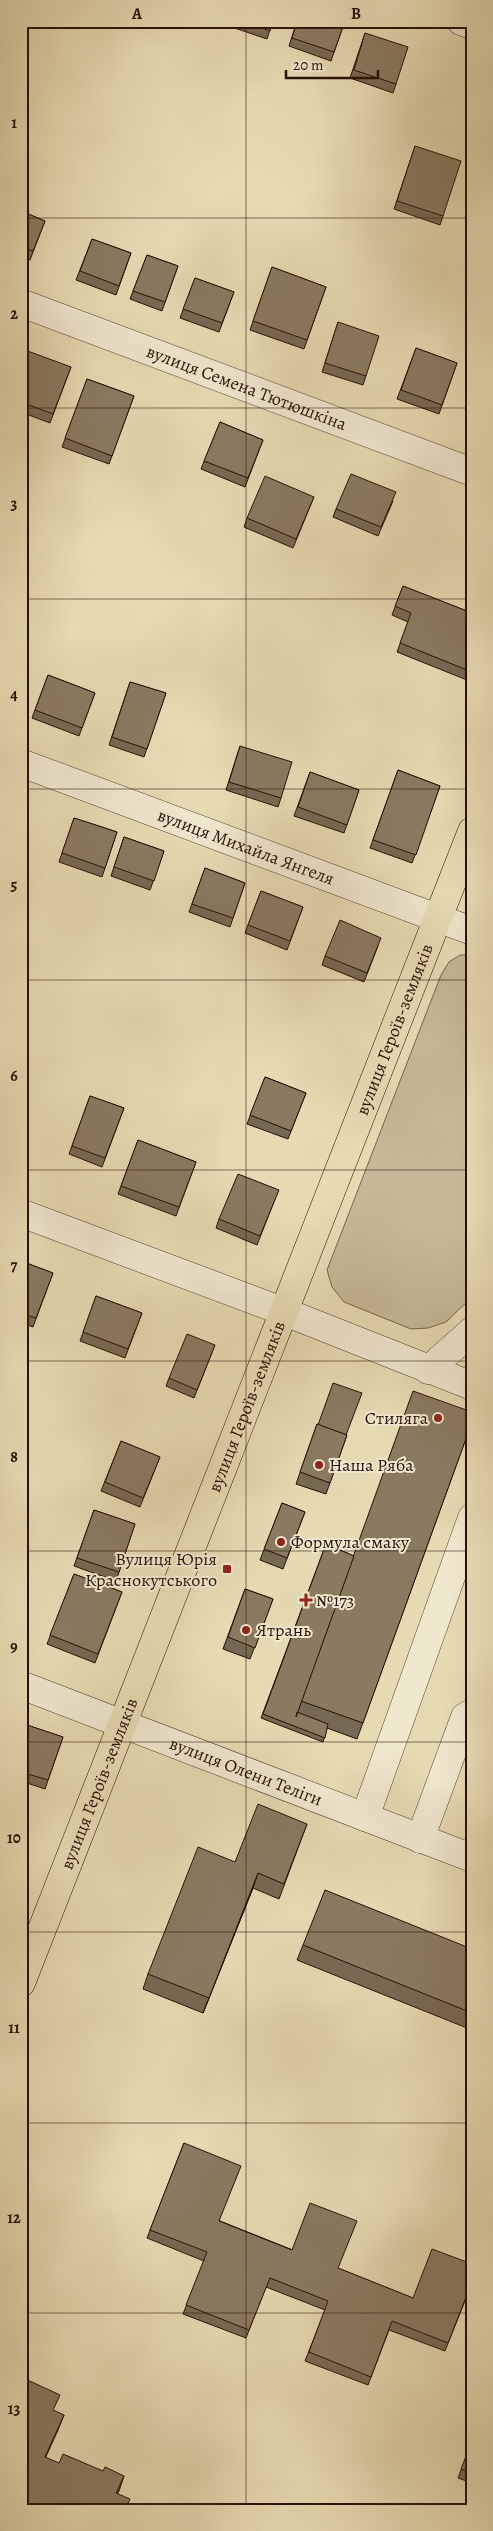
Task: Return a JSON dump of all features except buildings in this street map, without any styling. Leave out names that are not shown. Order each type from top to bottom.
[{"type":"main road","name":"вулиця Героїв-земляків","points":[[21,1983],[472,831]]},
{"type":"street","points":[[461,21],[472,25]]},
{"type":"street","name":"вулиця Семена Тютюшкіна","points":[[21,303],[472,472]]},
{"type":"street","name":"вулиця Михайла Янгеля","points":[[21,763],[472,931]]},
{"type":"street","points":[[21,1213],[285,1312],[472,1386]]},
{"type":"street","points":[[428,1370],[472,1331]]},
{"type":"street","points":[[365,1817],[472,1518]]},
{"type":"street","name":"вулиця Олени Теліги","points":[[21,1685],[472,1858]]},
{"type":"street","points":[[420,1839],[465,1717],[472,1713]]},
{"type":"shaded area","points":[[460,955],[472,955],[472,1297],[446,1322],[428,1328],[411,1329],[344,1302],[332,1287],[327,1270],[441,975],[449,962]]},
{"type":"place","name":"Стиляга","points":[[438,1418]]},
{"type":"place","name":"Наша Ряба","points":[[319,1465]]},
{"type":"place","name":"Формула смаку","points":[[281,1542]]},
{"type":"place","name":"Вулиця Юрія Краснокутського","points":[[227,1569]]},
{"type":"place","name":"№173","points":[[306,1600]]},
{"type":"place","name":"Ятрань","points":[[246,1630]]}]
